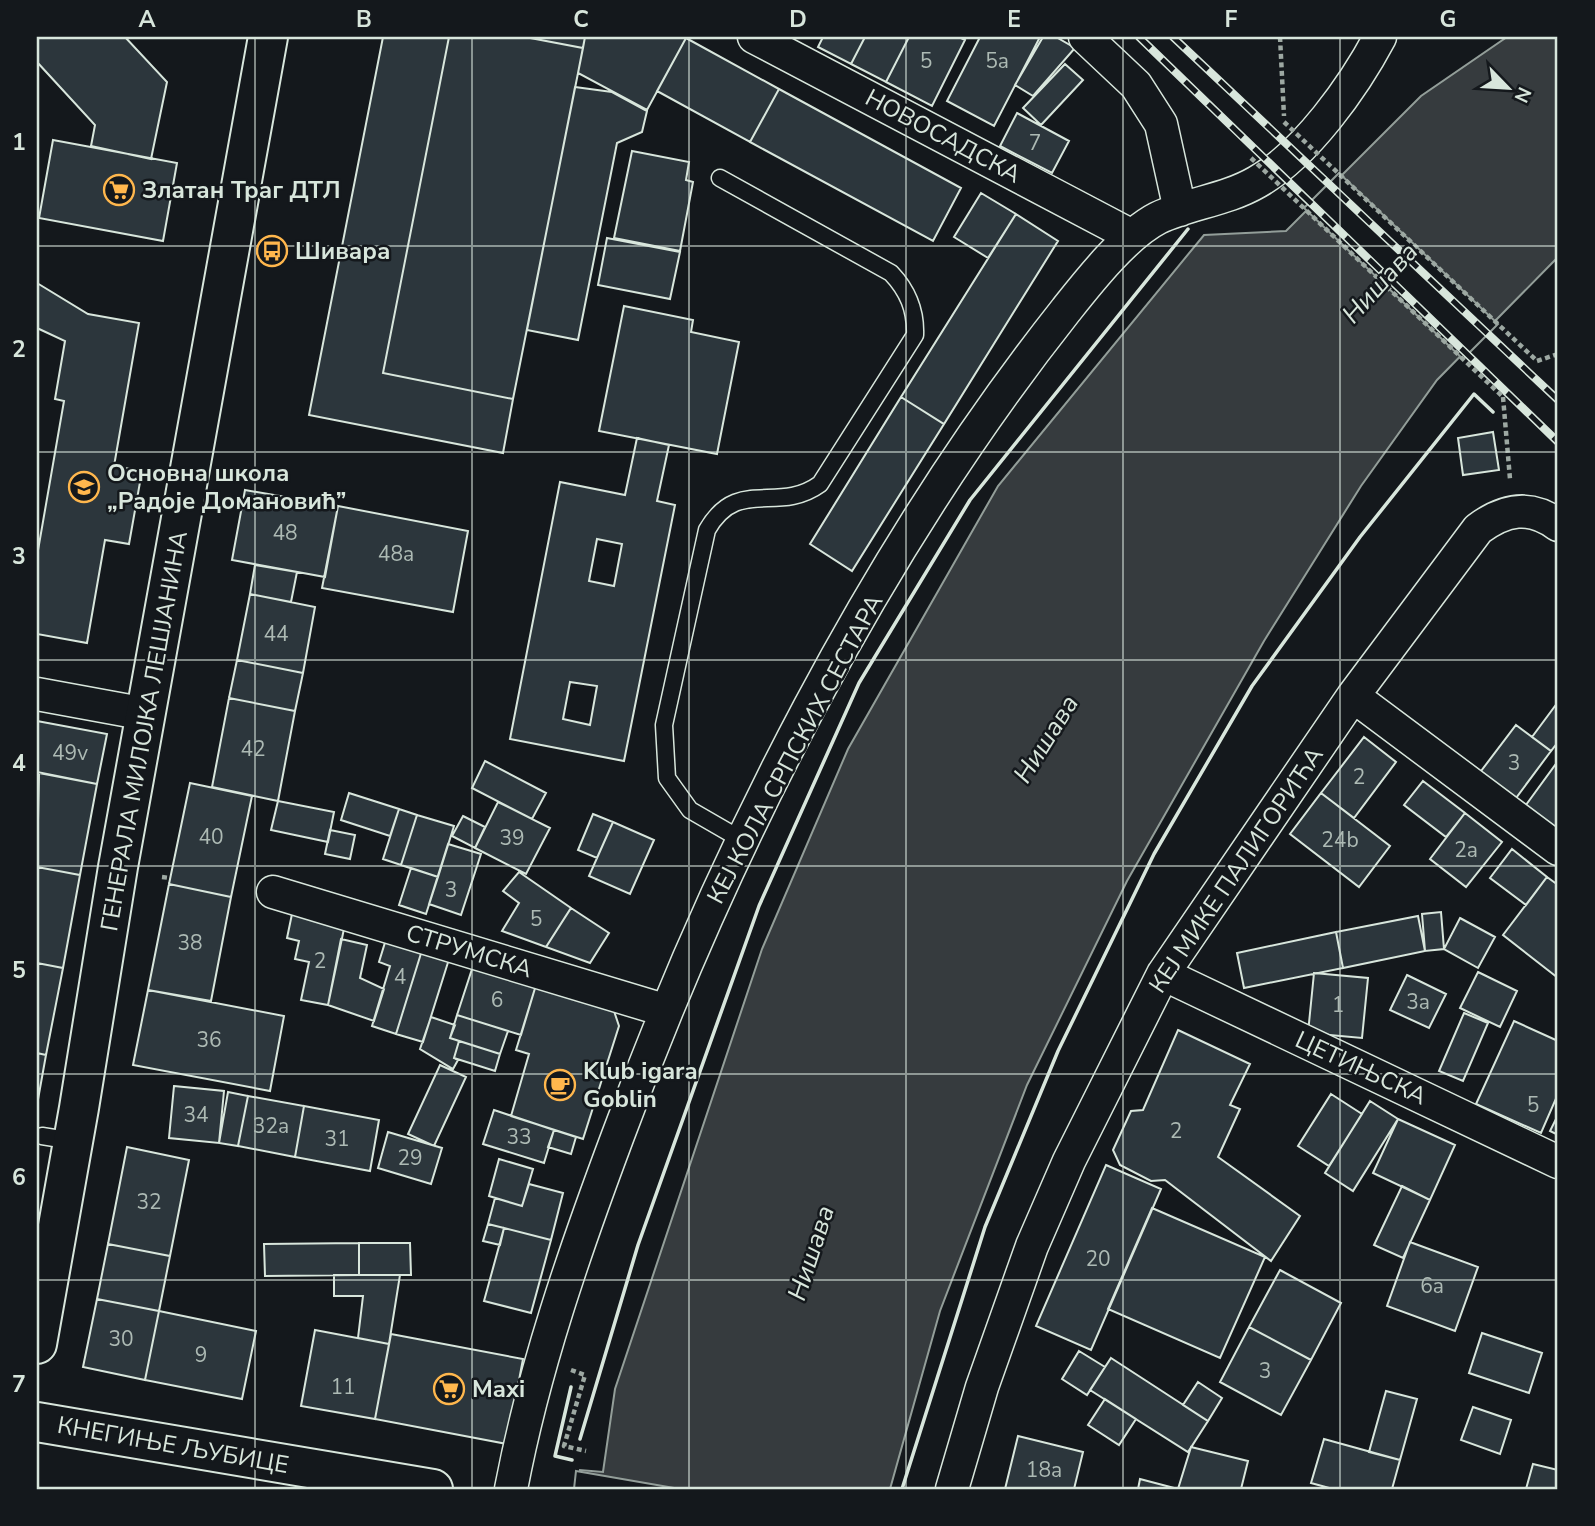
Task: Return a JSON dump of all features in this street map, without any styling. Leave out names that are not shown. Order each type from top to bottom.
[{"type":"main road","name":"ГЕНЕРАЛА МИЛОЈКА ЛЕШЈАНИНА","points":[[37,1344],[58,1138],[146,714],[261,41]]},
{"type":"main road","name":"КНЕГИЊЕ ЉУБИЦЕ","points":[[37,1422],[433,1489]]},
{"type":"street","name":"НОВОСАДСКА","points":[[754,37],[1132,236]]},
{"type":"street","points":[[1086,37],[1136,85],[1161,124],[1180,210]]},
{"type":"street","name":"КЕЈ КОЛА СРПСКИХ СЕСТАРА","points":[[511,1489],[539,1363],[596,1195],[664,1010],[742,840],[819,692],[892,566],[970,441],[1068,308],[1132,236],[1157,219],[1241,190],[1261,180],[1290,155],[1342,100],[1380,37]]},
{"type":"street","points":[[1521,510],[1547,517],[1558,525]]},
{"type":"street","name":"КЕЈ МИКЕ ПАЛИГОРИЋА","points":[[952,1489],[982,1387],[1032,1246],[1069,1161],[1163,974],[1353,696],[1478,529],[1494,517],[1521,510]]},
{"type":"street","points":[[37,694],[146,714]]},
{"type":"street","points":[[1353,696],[1558,849]]},
{"type":"street","name":"СТРУМСКА","points":[[273,892],[664,1010]]},
{"type":"street","name":"ЦЕТИЊСКА","points":[[1163,974],[1558,1162]]},
{"type":"lane","points":[[720,178],[891,273],[909,298],[916,322],[915,335],[820,484],[808,492],[786,500],[739,500],[714,518],[707,530],[664,725],[667,779],[690,810],[742,840]]},
{"type":"path","points":[[1280,37],[1284,122],[1537,361],[1558,354]]},
{"type":"path","points":[[1251,158],[1503,397],[1521,510]]},
{"type":"path","points":[[162,877],[170,878]]},
{"type":"path","points":[[585,1375],[564,1446],[586,1451]]},
{"type":"water","name":"Нишава","points":[[1507,37],[1558,37],[1558,257],[1437,380],[1361,486],[1264,641],[1127,881],[1027,1085],[940,1311],[890,1489],[577,1489],[580,1470],[603,1472],[615,1389],[762,949],[848,749],[998,486],[1204,235],[1286,231],[1421,96]]},
{"type":"pier","points":[[1339,173],[1498,324],[1463,359],[1304,208]]},
{"type":"pier","points":[[576,1471],[680,1489],[574,1489]]},
{"type":"building","points":[[37,37],[125,37],[167,82],[151,159],[91,146],[95,125],[37,62]]},
{"type":"building","points":[[383,37],[449,37],[383,373],[513,399],[503,453],[309,415]]},
{"type":"building","points":[[449,37],[525,37],[583,48],[513,399],[383,373]]},
{"type":"building","points":[[525,37],[585,37],[583,48]]},
{"type":"building","points":[[585,37],[686,38],[647,110],[578,73]]},
{"type":"building","points":[[823,37],[865,37],[851,64],[818,47]]},
{"type":"building","points":[[865,37],[909,37],[886,82],[851,64]]},
{"type":"building","points":[[909,37],[959,37],[965,40],[932,106],[886,82]]},
{"type":"building","points":[[980,37],[1040,37],[994,126],[947,101]]},
{"type":"building","points":[[1043,37],[1056,37],[1075,48],[1033,96],[1015,85]]},
{"type":"building","points":[[686,38],[779,89],[750,142],[657,91]]},
{"type":"building","points":[[1065,64],[1083,80],[1041,125],[1023,108]]},
{"type":"building","points":[[575,87],[612,92],[647,111],[642,132],[617,143],[578,340],[527,330]]},
{"type":"building","points":[[779,89],[961,188],[933,241],[750,142]]},
{"type":"building","points":[[1017,113],[1069,141],[1052,173],[1000,146]]},
{"type":"building","points":[[53,140],[177,163],[163,241],[39,218]]},
{"type":"building","points":[[632,151],[689,162],[686,180],[693,182],[680,251],[614,238]]},
{"type":"building","points":[[981,193],[1016,214],[988,258],[954,237]]},
{"type":"building","points":[[1016,214],[1058,241],[944,424],[901,397]]},
{"type":"building","points":[[607,238],[680,252],[670,299],[598,285]]},
{"type":"building","name":"Основна школа „Радоје Домановић”","points":[[37,283],[88,314],[139,323],[114,466],[142,471],[129,544],[105,540],[87,643],[37,634],[37,556],[64,401],[55,399],[65,341],[37,328]]},
{"type":"building","points":[[624,306],[693,320],[691,332],[739,342],[717,454],[599,431]]},
{"type":"building","points":[[901,397],[944,424],[852,571],[810,544]]},
{"type":"building","points":[[1493,432],[1499,470],[1463,475],[1458,438]]},
{"type":"building","points":[[637,438],[669,445],[657,501],[675,505],[624,761],[510,739],[560,482],[625,495]],"holes":[[[597,539],[622,544],[614,586],[589,581]],[[570,682],[597,686],[590,725],[563,719]]]},
{"type":"building","points":[[245,490],[338,506],[325,577],[232,560]]},
{"type":"building","points":[[338,506],[468,531],[453,612],[322,588]]},
{"type":"building","points":[[255,565],[297,572],[291,602],[250,594]]},
{"type":"building","points":[[250,594],[315,607],[303,673],[237,660]]},
{"type":"building","points":[[237,660],[303,673],[295,711],[229,698]]},
{"type":"building","points":[[229,698],[295,711],[278,801],[212,787]]},
{"type":"building","points":[[1558,702],[1558,742],[1551,751],[1532,737]]},
{"type":"building","points":[[37,721],[107,734],[97,784],[37,772]]},
{"type":"building","points":[[1516,725],[1551,751],[1513,802],[1478,775]]},
{"type":"building","points":[[1364,737],[1396,762],[1354,818],[1321,793]]},
{"type":"building","points":[[485,761],[546,793],[532,819],[472,788]]},
{"type":"building","points":[[1558,761],[1558,829],[1555,833],[1523,809]]},
{"type":"building","points":[[39,773],[97,784],[80,875],[37,867]]},
{"type":"building","points":[[1423,781],[1465,813],[1446,837],[1404,805]]},
{"type":"building","points":[[190,783],[252,796],[231,897],[169,884]]},
{"type":"building","points":[[349,793],[399,809],[390,836],[341,820]]},
{"type":"building","points":[[1321,793],[1390,846],[1359,887],[1290,834]]},
{"type":"building","points":[[278,801],[334,812],[328,842],[271,830]]},
{"type":"building","points":[[498,802],[550,828],[526,874],[475,848]]},
{"type":"building","points":[[399,809],[417,815],[401,865],[383,859]]},
{"type":"building","points":[[1465,813],[1502,842],[1466,887],[1430,859]]},
{"type":"building","points":[[593,814],[613,822],[597,858],[578,850]]},
{"type":"building","points":[[417,815],[454,826],[438,877],[401,865]]},
{"type":"building","points":[[463,816],[485,827],[475,848],[452,836]]},
{"type":"building","points":[[613,822],[654,840],[630,894],[589,876]]},
{"type":"building","points":[[330,830],[355,835],[350,859],[325,854]]},
{"type":"building","points":[[448,844],[481,854],[461,915],[429,904]]},
{"type":"building","points":[[1512,849],[1547,877],[1526,905],[1490,878]]},
{"type":"building","points":[[37,867],[80,875],[63,968],[37,963]]},
{"type":"building","points":[[411,868],[438,877],[426,914],[399,905]]},
{"type":"building","points":[[519,872],[571,908],[546,947],[502,931],[519,903],[503,891]]},
{"type":"building","points":[[1547,877],[1558,885],[1558,978],[1503,935]]},
{"type":"building","points":[[169,884],[231,897],[211,1001],[148,990]]},
{"type":"building","points":[[571,908],[609,933],[590,963],[546,947]]},
{"type":"building","points":[[1441,912],[1444,949],[1425,951],[1422,914]]},
{"type":"building","points":[[292,914],[345,924],[328,1005],[301,1000],[309,962],[295,959],[299,941],[287,938]]},
{"type":"building","points":[[1418,916],[1425,951],[1343,968],[1336,932]]},
{"type":"building","points":[[1460,918],[1495,937],[1478,968],[1444,949]]},
{"type":"building","points":[[1336,932],[1343,968],[1244,988],[1237,953]]},
{"type":"building","points":[[387,936],[423,947],[396,1034],[372,1026],[390,966],[379,962]]},
{"type":"building","points":[[341,939],[367,945],[360,978],[384,989],[374,1021],[328,1005]]},
{"type":"building","points":[[423,947],[450,956],[423,1042],[396,1034]]},
{"type":"building","points":[[37,963],[63,968],[46,1055],[37,1053]]},
{"type":"building","points":[[473,966],[536,985],[521,1035],[457,1015]]},
{"type":"building","points":[[1478,972],[1517,991],[1500,1027],[1460,1008]]},
{"type":"building","points":[[1314,973],[1368,978],[1362,1038],[1308,1033]]},
{"type":"building","points":[[1407,975],[1446,994],[1429,1028],[1390,1010]]},
{"type":"building","name":"Klub igara Goblin","points":[[536,985],[613,1008],[619,1026],[583,1139],[511,1116],[529,1054],[516,1050]]},
{"type":"building","points":[[148,990],[284,1016],[270,1091],[133,1065]]},
{"type":"building","points":[[1464,1013],[1488,1023],[1463,1081],[1439,1071]]},
{"type":"building","points":[[457,1015],[508,1031],[500,1054],[450,1038]]},
{"type":"building","points":[[431,1017],[455,1025],[450,1038],[459,1041],[454,1058],[458,1060],[453,1069],[420,1049]]},
{"type":"building","points":[[1514,1021],[1558,1041],[1558,1094],[1541,1133],[1476,1104]]},
{"type":"building","points":[[1178,1030],[1250,1064],[1230,1105],[1240,1109],[1218,1157],[1300,1216],[1271,1261],[1165,1180],[1151,1181],[1120,1165],[1113,1150],[1131,1111],[1143,1110]]},
{"type":"building","points":[[459,1041],[500,1054],[495,1071],[454,1058]]},
{"type":"building","points":[[37,1053],[46,1055],[37,1105]]},
{"type":"building","points":[[440,1065],[466,1077],[434,1146],[408,1134]]},
{"type":"building","points":[[174,1086],[224,1091],[219,1143],[169,1138]]},
{"type":"building","points":[[228,1092],[248,1096],[238,1146],[219,1143]]},
{"type":"building","points":[[1331,1094],[1362,1114],[1329,1166],[1298,1146]]},
{"type":"building","points":[[248,1096],[304,1106],[295,1157],[238,1146]]},
{"type":"building","points":[[1370,1101],[1398,1119],[1353,1191],[1325,1173]]},
{"type":"building","points":[[304,1106],[379,1120],[370,1171],[295,1157]]},
{"type":"building","points":[[494,1110],[554,1130],[544,1163],[483,1144]]},
{"type":"building","points":[[1558,1115],[1558,1135],[1550,1131]]},
{"type":"building","points":[[1398,1119],[1455,1145],[1430,1200],[1373,1173]]},
{"type":"building","points":[[554,1130],[576,1137],[571,1154],[548,1147]]},
{"type":"building","points":[[388,1132],[442,1148],[431,1184],[378,1168]]},
{"type":"building","points":[[127,1147],[189,1160],[170,1256],[108,1244]]},
{"type":"building","points":[[499,1159],[533,1169],[522,1206],[489,1196]]},
{"type":"building","points":[[1106,1165],[1161,1189],[1091,1350],[1036,1326]]},
{"type":"building","points":[[529,1184],[563,1193],[551,1240],[488,1224],[495,1198],[522,1206]]},
{"type":"building","points":[[1402,1186],[1430,1200],[1403,1258],[1374,1245]]},
{"type":"building","points":[[1152,1208],[1265,1257],[1220,1358],[1108,1309]]},
{"type":"building","points":[[488,1224],[504,1228],[500,1245],[483,1241]]},
{"type":"building","points":[[504,1228],[551,1240],[531,1313],[484,1301]]},
{"type":"building","points":[[1410,1242],[1478,1267],[1455,1331],[1387,1306]]},
{"type":"building","points":[[359,1243],[410,1243],[411,1275],[359,1275]]},
{"type":"building","points":[[359,1243],[359,1275],[265,1276],[264,1244]]},
{"type":"building","points":[[108,1244],[170,1256],[159,1311],[97,1299]]},
{"type":"building","points":[[1280,1270],[1341,1303],[1311,1360],[1249,1327]]},
{"type":"building","points":[[334,1275],[400,1275],[389,1344],[358,1338],[363,1296],[334,1296]]},
{"type":"building","points":[[97,1299],[159,1311],[145,1380],[83,1367]]},
{"type":"building","points":[[159,1311],[256,1331],[242,1399],[145,1380]]},
{"type":"building","points":[[1249,1327],[1311,1360],[1281,1415],[1220,1382]]},
{"type":"building","points":[[315,1330],[389,1344],[375,1419],[301,1406]]},
{"type":"building","points":[[1482,1333],[1542,1353],[1529,1393],[1469,1373]]},
{"type":"building","name":"Maxi","points":[[391,1334],[523,1359],[507,1444],[375,1419]]},
{"type":"building","points":[[1079,1351],[1105,1367],[1087,1395],[1062,1379]]},
{"type":"building","points":[[1111,1358],[1208,1421],[1188,1452],[1090,1390]]},
{"type":"building","points":[[1198,1382],[1222,1398],[1208,1421],[1183,1405]]},
{"type":"building","points":[[1386,1391],[1417,1399],[1400,1460],[1369,1452]]},
{"type":"building","points":[[1105,1399],[1136,1419],[1119,1445],[1088,1425]]},
{"type":"building","points":[[1473,1407],[1511,1420],[1500,1454],[1461,1440]]},
{"type":"building","points":[[1018,1436],[1083,1452],[1074,1489],[1005,1489]]},
{"type":"building","points":[[1324,1439],[1400,1460],[1392,1489],[1333,1489],[1311,1483]]},
{"type":"building","points":[[1191,1447],[1248,1461],[1241,1489],[1178,1489]]},
{"type":"building","points":[[1533,1464],[1558,1470],[1558,1489],[1526,1489]]},
{"type":"building","points":[[1140,1479],[1178,1489],[1138,1489]]},
{"type":"railway","points":[[1139,37],[1558,442]]},
{"type":"railway","points":[[1173,37],[1558,400]]},
{"type":"wall","points":[[580,1439],[638,1245],[759,906],[859,683],[970,500],[1188,229]]},
{"type":"wall","points":[[902,1489],[985,1227],[1058,1051],[1154,854],[1252,686],[1360,537],[1474,394],[1493,412]]},
{"type":"wall","points":[[571,1387],[555,1456],[572,1460]]},
{"type":"place","name":"Златан Траг ДТЛ","points":[[119,190]]},
{"type":"place","name":"Шивара","points":[[272,251]]},
{"type":"place","name":"Основна школа „Радоје Домановић”","points":[[84,487]]},
{"type":"place","name":"Klub igara Goblin","points":[[560,1085]]},
{"type":"place","name":"Maxi","points":[[449,1389]]}]
